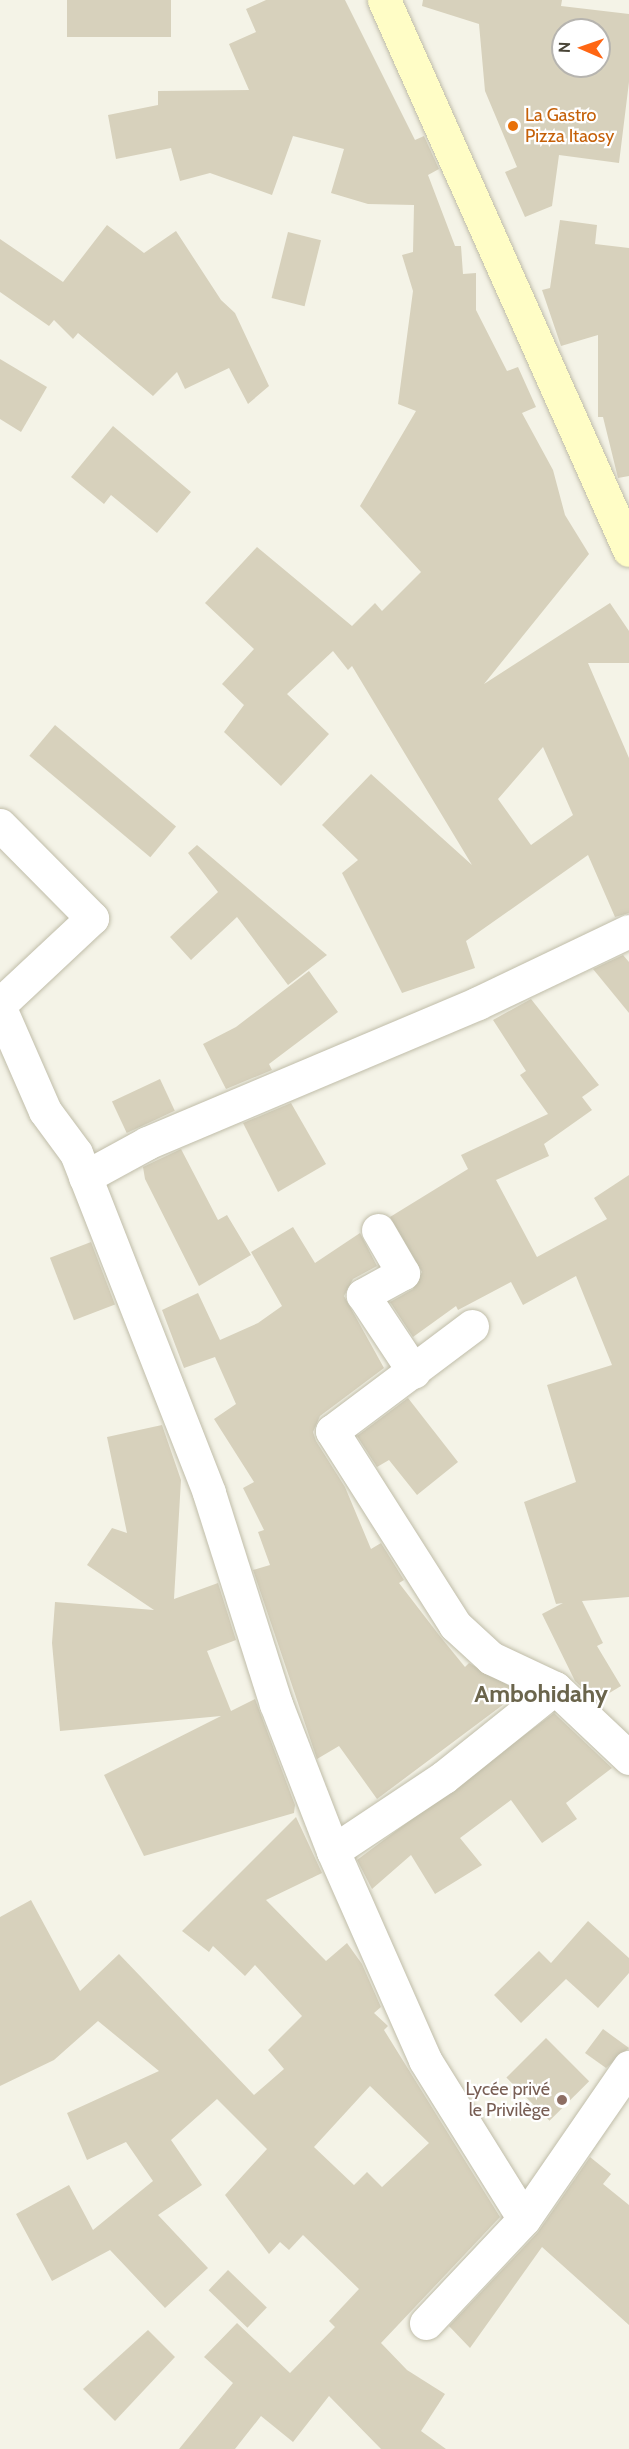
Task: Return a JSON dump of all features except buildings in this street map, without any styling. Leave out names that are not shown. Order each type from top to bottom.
[{"type":"street","points":[[384,0],[629,550]]},
{"type":"street","points":[[0,825],[92,918],[0,1006],[45,1111],[76,1153],[209,1493],[276,1704],[333,1851],[425,2060],[524,2219]]},
{"type":"street","points":[[85,1177],[147,1143],[478,1003],[629,931]]},
{"type":"street","points":[[378,1230],[403,1273],[363,1294],[414,1372]]},
{"type":"street","points":[[472,1326],[414,1372],[332,1431],[455,1625],[491,1658],[555,1688],[629,1758]]},
{"type":"street","points":[[333,1851],[434,1784],[555,1688]]},
{"type":"street","points":[[426,2323],[524,2219],[629,2067]]},
{"type":"place","name":"La Gastro Pizza Itaosy","points":[[513,126]]},
{"type":"place","name":"Lycée privé le Privilège","points":[[562,2100]]},
{"type":"district","name":"Ambohidahy","points":[[541,1694]]}]
